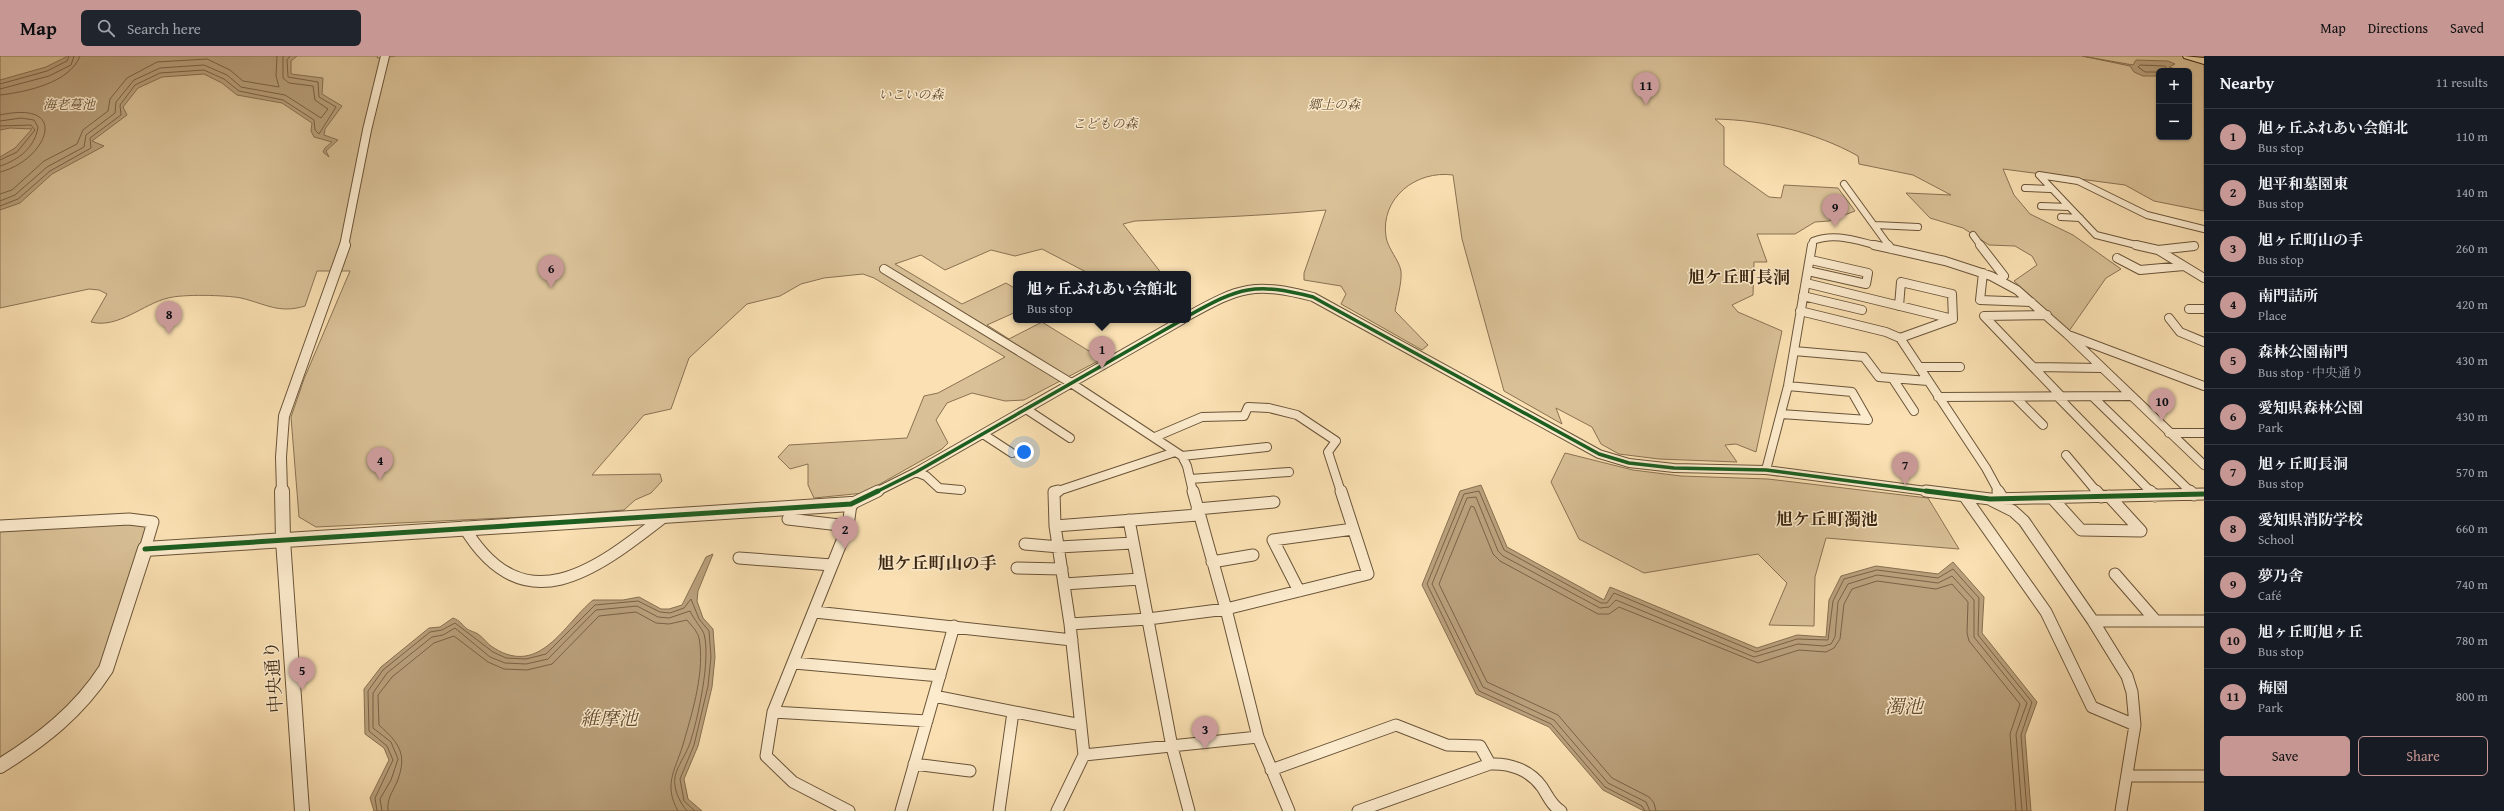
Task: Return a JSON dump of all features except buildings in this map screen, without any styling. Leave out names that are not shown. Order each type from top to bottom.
[{"type":"main road","points":[[2187,56],[2204,61]]},
{"type":"street","name":"中央通り","points":[[302,811],[283,540],[281,457],[284,416],[347,238],[367,130],[387,56]]},
{"type":"street","points":[[2203,277],[2158,250],[2096,235],[2050,189],[2039,175],[2078,181],[2126,206],[2147,215],[2204,228]]},
{"type":"street","points":[[1844,184],[1891,249]]},
{"type":"street","points":[[2025,188],[2050,189]]},
{"type":"street","points":[[2041,206],[2069,207]]},
{"type":"street","points":[[2061,217],[2080,218]]},
{"type":"street","points":[[1875,226],[1918,227]]},
{"type":"street","points":[[1766,470],[1788,386],[1800,311],[1811,260],[1813,241],[1825,236],[1842,237],[1945,261],[2000,280],[2031,302],[2067,334],[2130,396],[2204,465]]},
{"type":"street","points":[[1973,236],[2004,276],[2000,280]]},
{"type":"street","points":[[2158,250],[2194,246]]},
{"type":"street","points":[[2117,258],[2140,270],[2184,266]]},
{"type":"street","points":[[1808,271],[1866,284],[1868,273],[1811,260]]},
{"type":"street","points":[[884,269],[1071,383],[1179,454],[1190,480],[1197,512],[1226,609],[1258,737],[1289,811]]},
{"type":"street","points":[[1983,273],[1980,300],[2031,302]]},
{"type":"street","points":[[1899,306],[1901,282],[1952,294],[1953,319]]},
{"type":"street","points":[[1806,283],[1953,319]]},
{"type":"street","points":[[1191,314],[1229,293],[1248,290],[1290,291],[1313,297],[1599,454],[1629,463],[1674,468],[1766,470],[1965,497],[1990,499],[2204,494]]},
{"type":"street","points":[[1803,296],[1862,310]]},
{"type":"street","points":[[2189,308],[2204,309]]},
{"type":"street","points":[[1800,311],[1886,332],[1900,338],[1986,468],[2003,499]]},
{"type":"street","points":[[2047,316],[1984,316],[2018,354],[2034,367],[2060,397],[2155,496]]},
{"type":"street","points":[[2169,318],[2180,332],[2204,342]]},
{"type":"street","points":[[1900,338],[1953,319]]},
{"type":"street","points":[[145,549],[464,527],[851,504],[916,472],[1177,323]]},
{"type":"street","points":[[2067,334],[2204,386]]},
{"type":"street","points":[[1794,351],[1864,357],[1880,377],[1928,381]]},
{"type":"street","points":[[1919,367],[1960,367]]},
{"type":"street","points":[[2034,367],[2101,368]]},
{"type":"street","points":[[1893,378],[1914,411]]},
{"type":"street","points":[[1781,414],[1868,420],[1852,392],[1788,386]]},
{"type":"street","points":[[1938,397],[2130,396]]},
{"type":"street","points":[[2015,397],[2043,425]]},
{"type":"street","points":[[2093,397],[2194,495]]},
{"type":"street","points":[[1070,624],[1148,618],[1226,609],[1368,574],[1328,452],[1336,441],[1297,415],[1269,408],[1248,407],[1244,416],[1202,418],[1155,437]]},
{"type":"street","points":[[1026,409],[1070,438]]},
{"type":"street","points":[[2169,433],[2204,433]]},
{"type":"street","points":[[983,434],[1012,453]]},
{"type":"street","points":[[1057,811],[1084,755],[1070,624],[1055,526],[1054,492],[1179,454],[1267,447]]},
{"type":"street","points":[[2052,498],[2081,530],[2141,531],[2105,497],[2066,454]]},
{"type":"street","points":[[916,472],[926,476],[939,488],[961,490]]},
{"type":"street","points":[[1190,480],[1288,472]]},
{"type":"street","points":[[1965,497],[2046,612],[2092,707],[2135,725]]},
{"type":"street","points":[[1990,499],[2013,511],[2024,520],[2093,621],[2127,676],[2132,692],[2135,725],[2121,811]]},
{"type":"street","points":[[1055,526],[1129,520],[1274,502]]},
{"type":"street","points":[[849,811],[797,786],[775,769],[766,756],[772,712],[815,612],[848,526],[851,504]]},
{"type":"street","points":[[464,527],[476,548],[498,568],[524,580],[543,584],[583,570],[617,551],[665,516]]},
{"type":"street","points":[[0,526],[129,519],[152,522],[145,549],[106,669],[98,684],[62,722],[27,750],[0,766]]},
{"type":"street","points":[[788,519],[848,526]]},
{"type":"street","points":[[1129,520],[1172,747],[1189,811]]},
{"type":"street","points":[[1299,591],[1273,540],[1353,529]]},
{"type":"street","points":[[1025,544],[1058,547],[1133,543]]},
{"type":"street","points":[[1212,562],[1253,555]]},
{"type":"street","points":[[740,558],[832,565]]},
{"type":"street","points":[[1017,568],[1062,569]]},
{"type":"street","points":[[2115,574],[2156,621]]},
{"type":"street","points":[[1064,584],[1140,579]]},
{"type":"street","points":[[815,612],[1072,640]]},
{"type":"street","points":[[2093,621],[2204,621]]},
{"type":"street","points":[[901,811],[954,626]]},
{"type":"street","points":[[794,663],[940,676]]},
{"type":"street","points":[[934,696],[1081,726]]},
{"type":"street","points":[[772,712],[926,721]]},
{"type":"street","points":[[999,811],[1013,712]]},
{"type":"street","points":[[1271,770],[1396,725],[1447,745],[1480,746],[1490,764]]},
{"type":"street","points":[[1084,755],[1258,737]]},
{"type":"street","points":[[1358,811],[1490,764],[1500,763],[1522,770],[1541,785],[1553,810]]},
{"type":"street","points":[[914,764],[970,771]]},
{"type":"street","points":[[2127,776],[2204,776]]},
{"type":"green space","points":[[0,56],[378,56],[377,58],[397,56],[2204,56],[2204,211],[2154,201],[2125,185],[2003,169],[2014,195],[2030,214],[2073,235],[2121,269],[2106,278],[2069,331],[2014,281],[2037,265],[2032,256],[2015,246],[1989,245],[1963,228],[1930,218],[1906,193],[1951,195],[1913,175],[1859,164],[1858,156],[1824,140],[1807,134],[1752,122],[1715,119],[1724,127],[1724,165],[1769,197],[1781,198],[1784,185],[1838,188],[1855,211],[1829,221],[1815,222],[1795,234],[1757,234],[1767,262],[1754,262],[1753,295],[1732,305],[1738,312],[1782,331],[1756,452],[1736,444],[1725,445],[1737,462],[1659,459],[1619,454],[1601,444],[1592,427],[1556,408],[1562,424],[1504,391],[1462,239],[1453,175],[1426,177],[1414,182],[1403,190],[1395,199],[1389,210],[1386,223],[1387,241],[1401,271],[1400,286],[1395,311],[1428,345],[1422,350],[1341,304],[1346,294],[1341,286],[1304,280],[1304,273],[1326,210],[1135,221],[1123,224],[1160,271],[1084,271],[1042,249],[1015,256],[991,250],[945,270],[921,255],[895,264],[962,304],[1006,283],[1013,287],[1013,313],[987,325],[1009,339],[1040,323],[1044,323],[1102,359],[1024,400],[1005,401],[972,393],[947,403],[936,420],[948,443],[942,449],[864,493],[814,498],[808,485],[808,464],[790,469],[778,457],[789,445],[907,438],[924,396],[938,393],[1005,357],[874,278],[863,274],[824,278],[801,284],[780,296],[747,304],[689,358],[671,409],[644,415],[592,475],[660,474],[662,481],[651,493],[635,500],[624,510],[566,515],[316,527],[299,517],[291,417],[304,379],[350,271],[317,271],[305,306],[288,309],[280,309],[234,297],[204,295],[183,296],[159,301],[121,319],[111,322],[91,322],[107,294],[99,290],[89,289],[0,308]]},
{"type":"green space","points":[[1565,453],[1633,470],[1681,476],[1768,479],[1928,498],[1959,549],[1826,538],[1815,577],[1814,626],[1769,625],[1787,583],[1758,554],[1644,573],[1579,539],[1551,482]]},
{"type":"green space","points":[[150,523],[105,669],[59,721],[0,761],[0,527]]},
{"type":"water","name":"海老蔓池","points":[[68,56],[297,56],[291,61],[291,74],[323,78],[322,94],[342,106],[325,129],[324,135],[338,140],[326,151],[329,157],[323,152],[332,142],[314,137],[311,131],[312,123],[282,103],[237,95],[222,83],[204,74],[162,77],[138,88],[123,107],[127,115],[92,141],[104,146],[52,174],[20,203],[0,210],[0,157],[15,148],[32,129],[10,128],[0,130],[0,80],[46,67]]},
{"type":"water","points":[[2082,56],[2133,65],[2136,60],[2168,61],[2175,64],[2169,67],[2172,68],[2156,68],[2156,76],[2143,76],[2134,72],[2130,66]]},
{"type":"water","name":"濁池","points":[[1481,485],[1507,547],[1604,600],[1610,587],[1757,648],[1797,635],[1826,637],[1829,600],[1841,576],[1876,566],[1938,574],[1953,562],[1984,597],[1982,633],[2037,702],[2025,735],[2031,811],[1644,811],[1603,790],[1549,727],[1476,694],[1422,585],[1460,491]]},
{"type":"water","name":"維摩池","points":[[713,554],[698,591],[697,601],[703,618],[713,629],[715,657],[712,687],[698,746],[684,779],[688,799],[702,811],[374,811],[370,798],[389,760],[384,748],[365,734],[364,689],[381,667],[429,628],[440,627],[453,618],[459,621],[467,629],[478,634],[494,648],[510,655],[525,656],[538,652],[550,644],[593,600],[623,600],[639,597],[661,609],[669,609],[682,605],[706,557]]},
{"type":"cycle path","points":[[1191,314],[1223,296],[1249,289],[1259,288],[1282,290],[1313,297],[1599,454],[1629,463],[1674,468],[1766,470],[1990,499],[2204,494]]},
{"type":"cycle path","points":[[145,549],[464,527],[851,504],[916,472],[1177,323]]},
{"type":"place","name":"梅園","points":[[1646,105]]},
{"type":"place","name":"夢乃舎","points":[[1835,227]]},
{"type":"place","name":"愛知県森林公園","points":[[551,288]]},
{"type":"place","name":"愛知県消防学校","points":[[169,334]]},
{"type":"place","name":"旭ヶ丘ふれあい会館北","points":[[1102,369]]},
{"type":"place","name":"旭ヶ丘町旭ヶ丘","points":[[2162,421]]},
{"type":"place","name":"南門詰所","points":[[380,480]]},
{"type":"place","name":"旭ヶ丘町長洞","points":[[1905,485]]},
{"type":"place","name":"旭平和墓園東","points":[[845,549]]},
{"type":"place","name":"森林公園南門","points":[[302,690]]},
{"type":"place","name":"旭ヶ丘町山の手","points":[[1205,749]]},
{"type":"district","name":"旭ケ丘町長洞","points":[[1739,276]]},
{"type":"district","name":"旭ケ丘町濁池","points":[[1827,518]]},
{"type":"district","name":"旭ケ丘町山の手","points":[[937,562]]},
{"type":"park label","name":"いこいの森","points":[[911,94]]},
{"type":"park label","name":"郷土の森","points":[[1334,104]]},
{"type":"park label","name":"こどもの森","points":[[1105,123]]}]
